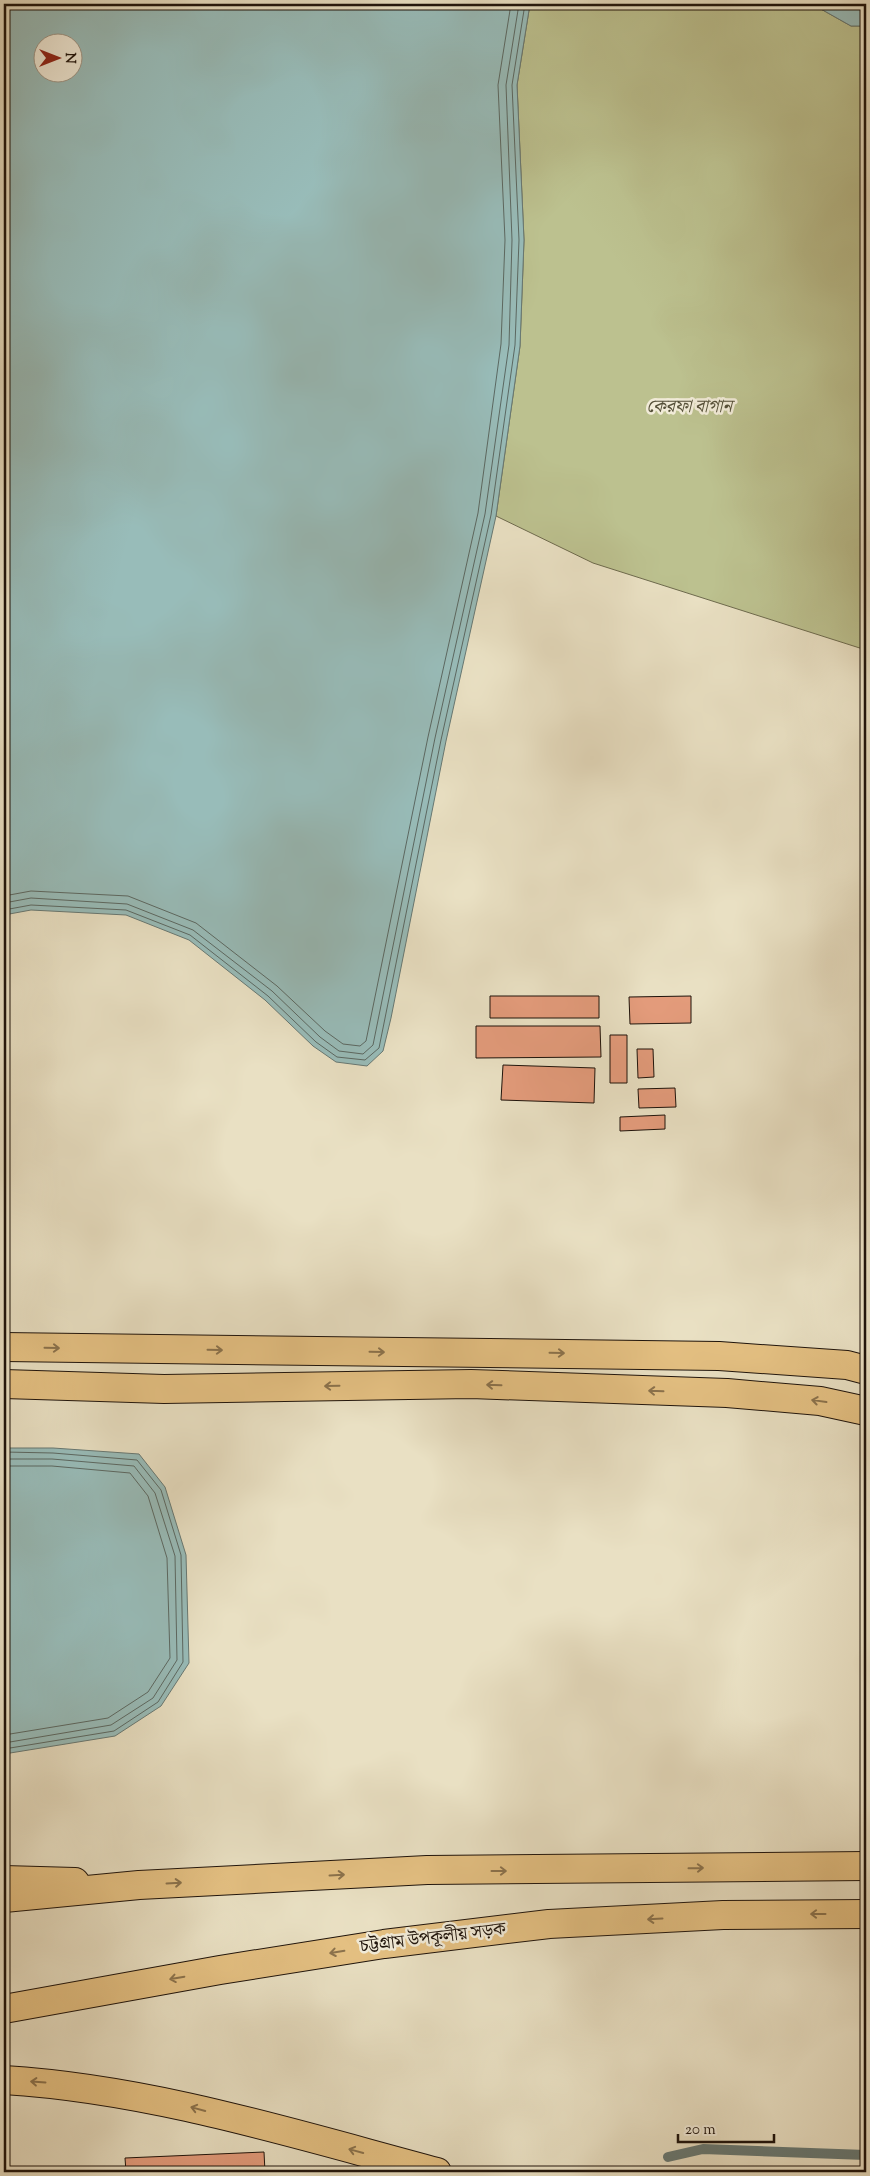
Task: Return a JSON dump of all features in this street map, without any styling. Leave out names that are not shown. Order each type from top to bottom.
[{"type":"main road","points":[[4,1347],[719,1356],[847,1365],[866,1370]]},
{"type":"main road","points":[[4,1384],[164,1388],[471,1384],[737,1394],[820,1401],[866,1411]]},
{"type":"main road","points":[[4,1898],[138,1885],[427,1870],[866,1866]]},
{"type":"main road","points":[[4,1880],[138,1885]]},
{"type":"main road","name":"চট্টগ্রাম উপকূলীয় সড়ক","points":[[4,2009],[249,1965],[384,1944],[549,1924],[723,1915],[866,1914]]},
{"type":"main road","points":[[4,2080],[52,2083],[176,2103],[437,2172]]},
{"type":"green space","name":"কেরফা বাগান","points":[[530,4],[812,4],[851,26],[866,26],[866,650],[593,563],[496,516],[520,346],[524,240],[517,85]]},
{"type":"water","points":[[4,4],[530,4],[517,85],[524,240],[520,346],[496,516],[446,741],[383,1051],[367,1066],[336,1062],[313,1046],[265,1000],[189,940],[126,915],[31,910],[4,915]]},
{"type":"water","points":[[812,4],[866,4],[866,26],[851,26]]},
{"type":"water","points":[[4,1448],[53,1448],[139,1454],[165,1487],[186,1555],[189,1663],[161,1706],[115,1736],[4,1754]]},
{"type":"building","points":[[490,996],[599,996],[599,1018],[490,1018]]},
{"type":"building","points":[[691,996],[691,1023],[630,1024],[629,997]]},
{"type":"building","points":[[476,1026],[600,1026],[601,1057],[476,1058]]},
{"type":"building","points":[[610,1035],[627,1035],[627,1083],[610,1083]]},
{"type":"building","points":[[637,1049],[653,1049],[654,1077],[638,1078]]},
{"type":"building","points":[[503,1065],[595,1068],[594,1103],[501,1100]]},
{"type":"building","points":[[675,1088],[676,1107],[639,1108],[638,1089]]},
{"type":"building","points":[[665,1115],[665,1129],[620,1131],[620,1117]]},
{"type":"building","points":[[264,2152],[265,2172],[126,2172],[125,2158]]},
{"type":"waterway","points":[[668,2157],[703,2149],[866,2155]]}]
